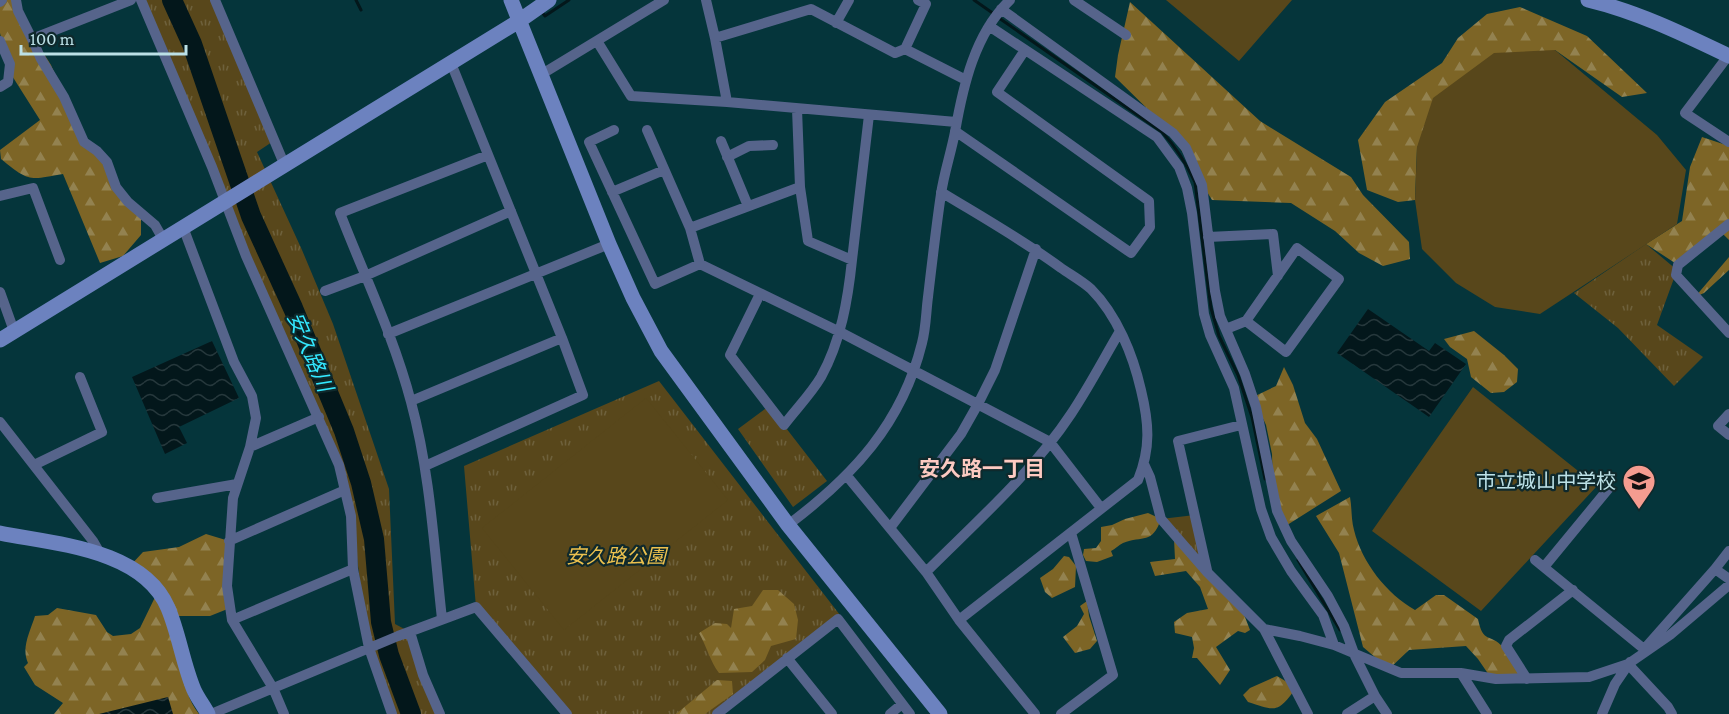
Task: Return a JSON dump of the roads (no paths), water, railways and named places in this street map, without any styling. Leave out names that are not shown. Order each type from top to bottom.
[{"type":"street","points":[[16,0],[18,10],[41,59],[64,97],[84,142],[107,162],[116,187],[128,202],[155,225],[162,239]]},
{"type":"street","points":[[32,39],[103,4],[131,0]]},
{"type":"street","points":[[141,0],[226,201],[246,256],[339,465],[351,516],[353,569],[369,648],[392,714]]},
{"type":"street","points":[[215,0],[285,166]]},
{"type":"street","points":[[511,0],[609,244],[633,298],[661,351],[788,525],[940,714]]},
{"type":"street","points":[[0,340],[285,166],[519,21],[549,0]]},
{"type":"street","points":[[542,75],[664,0]]},
{"type":"street","points":[[706,0],[727,102]]},
{"type":"street","points":[[836,23],[849,0]]},
{"type":"street","points":[[715,38],[810,5],[836,23],[895,53],[905,49],[926,4],[918,0]]},
{"type":"street","points":[[788,525],[823,499],[869,451],[892,417],[914,370],[922,341],[941,192],[966,80],[976,50],[1001,9],[1010,0]]},
{"type":"street","points":[[1074,0],[1126,35]]},
{"type":"street","points":[[1588,0],[1617,7],[1653,20],[1729,56],[1685,113],[1729,142]]},
{"type":"street","points":[[1001,9],[1173,133],[1186,148],[1202,184],[1220,316],[1245,374],[1256,407],[1277,511],[1290,541],[1328,596],[1344,626],[1355,656],[1387,714]]},
{"type":"street","points":[[990,26],[1157,137],[1179,167],[1187,188],[1192,213],[1204,315],[1210,335],[1234,388],[1261,508],[1271,537],[1291,571],[1323,615],[1334,645]]},
{"type":"street","points":[[0,41],[10,64],[8,82],[0,87]]},
{"type":"street","points":[[597,41],[631,96],[869,115],[955,127],[1131,253],[1150,227],[1149,201],[997,92],[1025,50]]},
{"type":"street","points":[[905,49],[966,80]]},
{"type":"street","points":[[425,466],[583,395],[451,63]]},
{"type":"street","points":[[797,109],[800,187],[808,241],[852,260]]},
{"type":"street","points":[[760,294],[730,355],[784,425],[821,377],[840,332],[848,296],[869,115]]},
{"type":"street","points":[[614,130],[589,142],[655,284],[700,264]]},
{"type":"street","points":[[647,130],[690,228],[700,264],[840,332],[1050,442],[1101,508]]},
{"type":"street","points":[[721,141],[748,206]]},
{"type":"street","points":[[727,157],[749,146],[774,145]]},
{"type":"street","points":[[442,619],[425,466],[411,401],[388,334],[340,213],[488,155]]},
{"type":"street","points":[[612,192],[664,170]]},
{"type":"street","points":[[690,228],[800,187]]},
{"type":"street","points":[[0,195],[33,188],[60,260]]},
{"type":"street","points":[[941,192],[1036,249],[1090,289],[1107,308],[1120,331],[1139,382],[1147,414],[1148,447],[1138,480],[959,620]]},
{"type":"street","points":[[325,291],[365,276],[511,211]]},
{"type":"street","points":[[1192,213],[1205,212]]},
{"type":"street","points":[[1729,224],[1678,265],[1676,275],[1729,333]]},
{"type":"street","points":[[183,227],[234,362],[252,396],[256,418],[250,447],[233,498],[227,586],[232,620],[273,688],[284,714]]},
{"type":"street","points":[[1208,237],[1273,234],[1278,276]]},
{"type":"street","points":[[388,334],[609,244]]},
{"type":"street","points":[[1226,329],[1246,321],[1298,248],[1339,279],[1286,352],[1246,321]]},
{"type":"street","points":[[890,528],[961,434],[978,404],[995,370],[1036,249]]},
{"type":"street","points":[[0,292],[14,331]]},
{"type":"street","points":[[926,572],[1018,480],[1050,442],[1071,414],[1120,331]]},
{"type":"street","points":[[411,401],[562,338]]},
{"type":"street","points":[[34,465],[102,432],[80,377]]},
{"type":"street","points":[[1729,414],[1718,426],[1729,435]]},
{"type":"street","points":[[250,447],[319,417]]},
{"type":"street","points":[[0,422],[101,555]]},
{"type":"street","points":[[1207,572],[1178,441],[1241,425]]},
{"type":"street","points":[[1144,464],[1150,477],[1161,519],[1207,572],[1264,629],[1308,714]]},
{"type":"street","points":[[1252,470],[1268,467]]},
{"type":"street","points":[[847,476],[926,572],[959,620],[1035,714]]},
{"type":"street","points":[[157,498],[237,484]]},
{"type":"street","points":[[1609,488],[1540,563],[1644,649]]},
{"type":"street","points":[[229,541],[345,490]]},
{"type":"street","points":[[0,533],[83,549],[130,566],[145,576],[159,591],[168,607],[194,691],[210,714],[398,636],[476,607],[567,714]]},
{"type":"street","points":[[1061,714],[1113,675],[1071,533]]},
{"type":"street","points":[[1602,714],[1615,684],[1628,664],[1644,649],[1729,551]]},
{"type":"street","points":[[232,620],[353,569]]},
{"type":"street","points":[[1264,629],[1334,645],[1355,656],[1401,673],[1461,673],[1496,679],[1589,676],[1628,664],[1670,635],[1728,587],[1715,569]]},
{"type":"street","points":[[1527,679],[1506,646],[1509,640],[1573,590]]},
{"type":"street","points":[[717,714],[786,658],[838,620],[910,714]]},
{"type":"street","points":[[410,632],[423,675],[440,714]]},
{"type":"street","points":[[786,658],[832,714]]},
{"type":"street","points":[[1628,664],[1672,714]]},
{"type":"street","points":[[1461,673],[1487,714]]},
{"type":"street","points":[[1347,714],[1376,696]]},
{"type":"street","points":[[890,714],[902,704]]},
{"type":"water","points":[[1368,309],[1429,351],[1435,343],[1466,364],[1429,417],[1337,353]]},
{"type":"water","points":[[212,341],[239,398],[179,427],[187,443],[165,454],[132,377]]},
{"type":"water","points":[[168,697],[173,714],[99,714]]},
{"type":"waterway","name":"安久路川","points":[[172,0],[192,44],[251,216],[293,308],[344,431],[361,483],[374,539],[381,622],[389,655],[411,714]]},
{"type":"waterway","points":[[356,0],[361,10]]},
{"type":"waterway","points":[[542,12],[545,16],[569,0]]},
{"type":"waterway","points":[[974,0],[994,14]]},
{"type":"waterway","points":[[999,18],[1162,132],[1184,162],[1195,182],[1211,308],[1219,336],[1238,375],[1252,417],[1265,479]]},
{"type":"waterway","points":[[1298,560],[1340,630]]},
{"type":"place","name":"市立城山中学校","points":[[1639,510]]},
{"type":"district","name":"安久路一丁目","points":[[982,469]]},
{"type":"park label","name":"安久路公園","points":[[616,556]]}]
